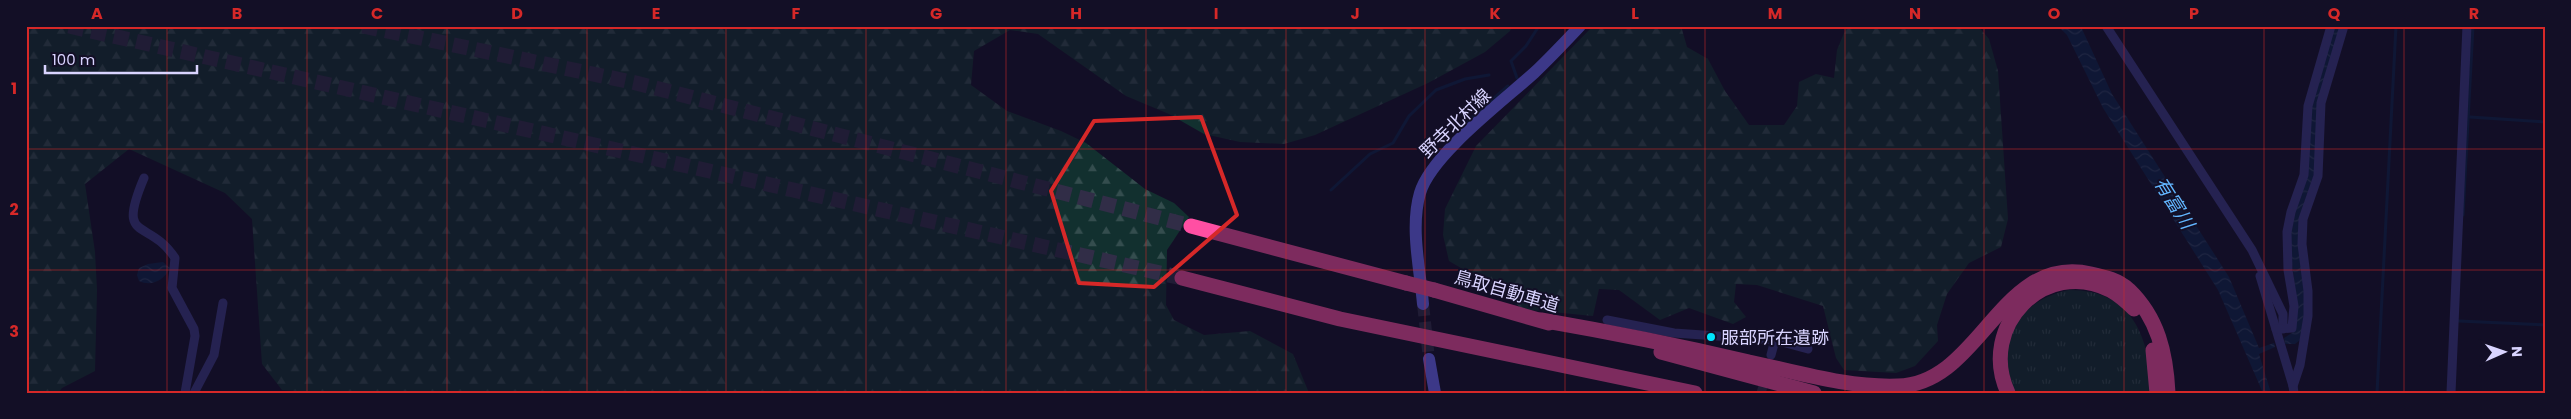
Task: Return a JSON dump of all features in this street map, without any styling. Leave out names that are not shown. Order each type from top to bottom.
[{"type":"highway","name":"鳥取自動車道","points":[[1191,226],[1406,282],[1814,393]]},
{"type":"highway","points":[[1541,320],[1854,383],[1901,386],[1925,380],[1957,360],[2016,294],[2052,275],[2083,272],[2105,277],[2123,285],[2142,304],[2161,341],[2167,369],[2168,393]]},
{"type":"highway","points":[[1182,278],[1340,318],[1695,393]]},
{"type":"highway","points":[[2008,393],[2002,377],[2000,351],[2002,335],[2011,318],[2022,305],[2038,292],[2057,285],[2079,282],[2111,290],[2135,310],[2152,342],[2156,366],[2157,393]]},
{"type":"street","name":"野寺北村線","points":[[1423,304],[1416,222],[1420,193],[1429,173],[1442,155],[1537,70],[1580,26]]},
{"type":"street","points":[[2106,26],[2253,252],[2280,329],[2293,389]]},
{"type":"street","points":[[2280,329],[2292,328],[2294,306],[2288,270],[2287,232],[2291,212],[2304,175],[2308,106],[2316,71],[2331,26]]},
{"type":"street","points":[[2293,389],[2300,365],[2308,316],[2308,291],[2302,244],[2303,219],[2318,176],[2322,103],[2344,26]]},
{"type":"street","points":[[2451,393],[2467,26]]},
{"type":"street","points":[[144,178],[134,202],[132,214],[134,222],[167,248],[174,258],[172,288],[194,329],[194,342],[185,393]]},
{"type":"street","points":[[194,393],[214,355],[222,303]]},
{"type":"street","points":[[1607,320],[1674,333],[1775,340],[1808,349]]},
{"type":"street","points":[[1771,355],[1775,340]]},
{"type":"street","points":[[1429,359],[1435,393]]},
{"type":"highlighted area","points":[[1201,117],[1237,215],[1154,287],[1079,283],[1051,191],[1094,121]]},
{"type":"green space","points":[[26,26],[1512,26],[1510,31],[1485,52],[1428,83],[1315,135],[1284,144],[1240,142],[1204,134],[1169,114],[1126,96],[1038,34],[1010,30],[974,51],[971,85],[1007,111],[1061,131],[1086,143],[1145,189],[1174,203],[1189,217],[1167,250],[1166,305],[1174,320],[1204,335],[1250,331],[1293,354],[1309,393],[333,393],[282,390],[262,364],[252,219],[225,193],[129,149],[85,184],[95,252],[97,290],[95,371],[62,388],[58,393],[26,393]]},
{"type":"green space","points":[[1593,26],[1681,26],[1687,47],[1708,59],[1725,91],[1749,125],[1784,125],[1797,106],[1799,82],[1816,74],[1834,78],[1837,50],[1847,26],[1978,26],[1989,39],[1998,71],[2008,219],[2001,247],[1969,263],[1947,294],[1937,325],[1938,341],[1915,366],[1896,373],[1844,370],[1836,358],[1823,306],[1757,285],[1736,284],[1734,302],[1746,317],[1733,324],[1689,308],[1660,320],[1619,290],[1599,289],[1593,316],[1522,309],[1502,292],[1449,261],[1443,235],[1445,209],[1476,146]]},
{"type":"green space","points":[[2069,290],[2091,292],[2109,298],[2123,308],[2141,336],[2147,353],[2152,393],[2015,393],[2009,375],[2007,358],[2009,342],[2014,327],[2035,304]]},
{"type":"water","name":"有富川","points":[[2058,26],[2080,26],[2112,94],[2229,277],[2259,348],[2274,343],[2275,347],[2259,354],[2271,393],[2263,393],[2218,290],[2103,108],[2067,35]]},
{"type":"water","points":[[2334,26],[2340,26],[2325,76],[2315,172],[2304,203],[2305,309],[2300,340],[2295,344],[2285,344],[2284,338],[2295,331],[2296,295],[2289,240],[2311,107]]},
{"type":"water","points":[[163,262],[170,268],[161,279],[153,283],[139,281],[137,275],[139,268],[148,264]]},
{"type":"waterway","points":[[1517,78],[1511,61],[1526,46],[1539,26]]},
{"type":"waterway","points":[[2377,393],[2396,26]]},
{"type":"waterway","points":[[2463,215],[2473,26]]},
{"type":"waterway","points":[[1331,190],[1370,154],[1393,143],[1409,116],[1436,90],[1465,79],[1489,75]]},
{"type":"waterway","points":[[1462,126],[1508,86]]},
{"type":"waterway","points":[[2470,117],[2545,122]]},
{"type":"waterway","points":[[2459,321],[2545,325]]},
{"type":"tunnel","points":[[69,26],[1182,278]]},
{"type":"tunnel","points":[[363,26],[636,83],[1191,226]]},
{"type":"tunnel","points":[[1423,304],[1429,359]]},
{"type":"tunnel","points":[[1761,393],[1766,376]]},
{"type":"place","name":"服部所在遺跡","points":[[1711,337]]}]
